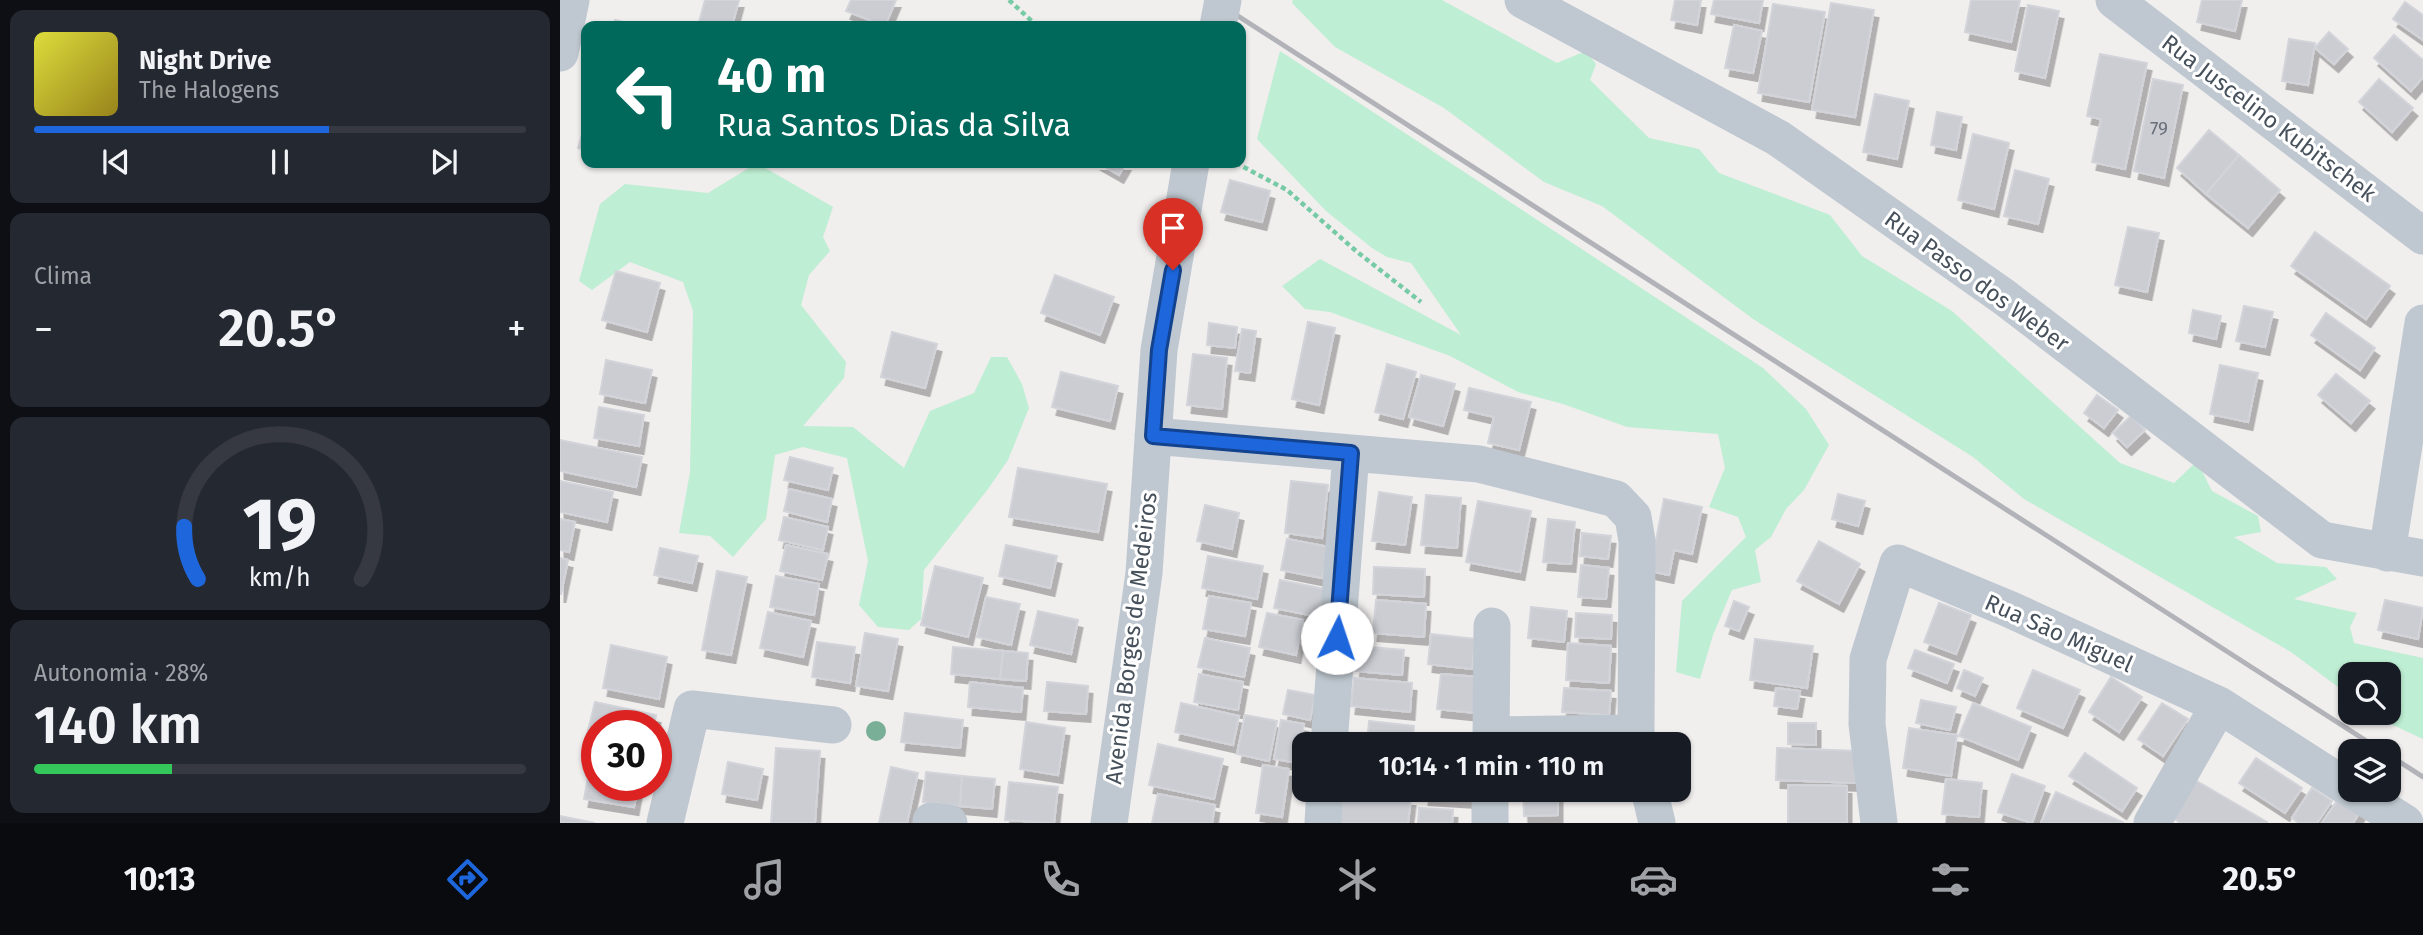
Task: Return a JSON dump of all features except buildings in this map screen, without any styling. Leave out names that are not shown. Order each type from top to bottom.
[{"type":"street","points":[[560,53],[571,0]]},
{"type":"street","points":[[1219,21],[1223,0]]},
{"type":"street","name":"Rua Passo dos Weber","points":[[1523,0],[1778,138],[2004,297],[2322,540],[2423,558]]},
{"type":"street","name":"Rua Juscelino Kubitschek","points":[[2114,0],[2423,236]]},
{"type":"street","name":"Avenida Borges de Medeiros","points":[[1109,823],[1144,573],[1159,350],[1190,168]]},
{"type":"street","points":[[2387,553],[2423,323]]},
{"type":"street","points":[[1153,436],[1479,464],[1616,499],[1633,517],[1637,541],[1637,732]]},
{"type":"street","points":[[1330,732],[1351,453]]},
{"type":"street","name":"Rua São Miguel","points":[[1879,823],[1867,724],[1867,659],[1898,563],[2219,705],[2338,781]]},
{"type":"street","points":[[1491,732],[1492,626]]},
{"type":"street","points":[[2152,823],[2219,705]]},
{"type":"street","points":[[665,823],[692,709],[833,725]]},
{"type":"street","points":[[1323,823],[1324,802]]},
{"type":"street","points":[[1490,802],[1490,823]]},
{"type":"street","points":[[1652,802],[1657,823]]},
{"type":"street","name":"Rua São Miguel","points":[[2371,802],[2404,823]]},
{"type":"path","points":[[1009,0],[1032,21]]},
{"type":"path","points":[[1245,168],[1287,190],[1356,251],[1421,302]]},
{"type":"green space","points":[[1293,0],[1442,0],[1557,63],[1586,51],[1596,64],[1590,80],[1649,138],[1699,149],[1719,173],[1830,215],[1862,256],[1952,311],[2120,463],[2174,483],[2197,461],[2212,491],[2258,516],[2261,532],[2234,537],[2277,563],[2326,567],[2337,579],[2294,599],[2357,613],[2350,627],[2354,643],[2423,658],[2423,739],[2393,725],[2401,725],[2401,662],[2338,662],[2338,687],[2291,652],[2024,499],[1973,457],[1753,319],[1602,206],[1544,182],[1444,108],[1335,47],[1292,3]]},
{"type":"green space","points":[[1280,51],[1763,368],[1806,409],[1829,445],[1804,490],[1786,509],[1771,537],[1755,550],[1761,582],[1732,590],[1713,635],[1700,679],[1676,672],[1682,601],[1746,537],[1738,517],[1709,507],[1725,468],[1718,434],[1627,427],[1563,404],[1518,392],[1450,356],[1330,312],[1305,309],[1282,286],[1320,259],[1461,335],[1411,263],[1387,257],[1372,248],[1326,211],[1257,139]]},
{"type":"green space","points":[[749,168],[766,168],[833,207],[823,237],[830,251],[809,275],[801,305],[846,362],[844,378],[803,426],[853,427],[904,468],[930,411],[974,393],[991,357],[1007,357],[1022,384],[1029,408],[1008,460],[924,570],[921,619],[909,630],[878,627],[859,605],[868,561],[847,458],[803,447],[775,455],[766,519],[733,557],[710,536],[679,533],[690,472],[693,311],[683,282],[630,262],[592,290],[579,281],[600,204],[625,184],[708,193]]},
{"type":"railway","points":[[1213,0],[1246,21]]},
{"type":"railway","points":[[1246,21],[2363,739]]},
{"type":"railway","points":[[2401,763],[2423,777]]},
{"type":"route","points":[[1173,270],[1159,350],[1153,436],[1351,453],[1337,638]]}]
